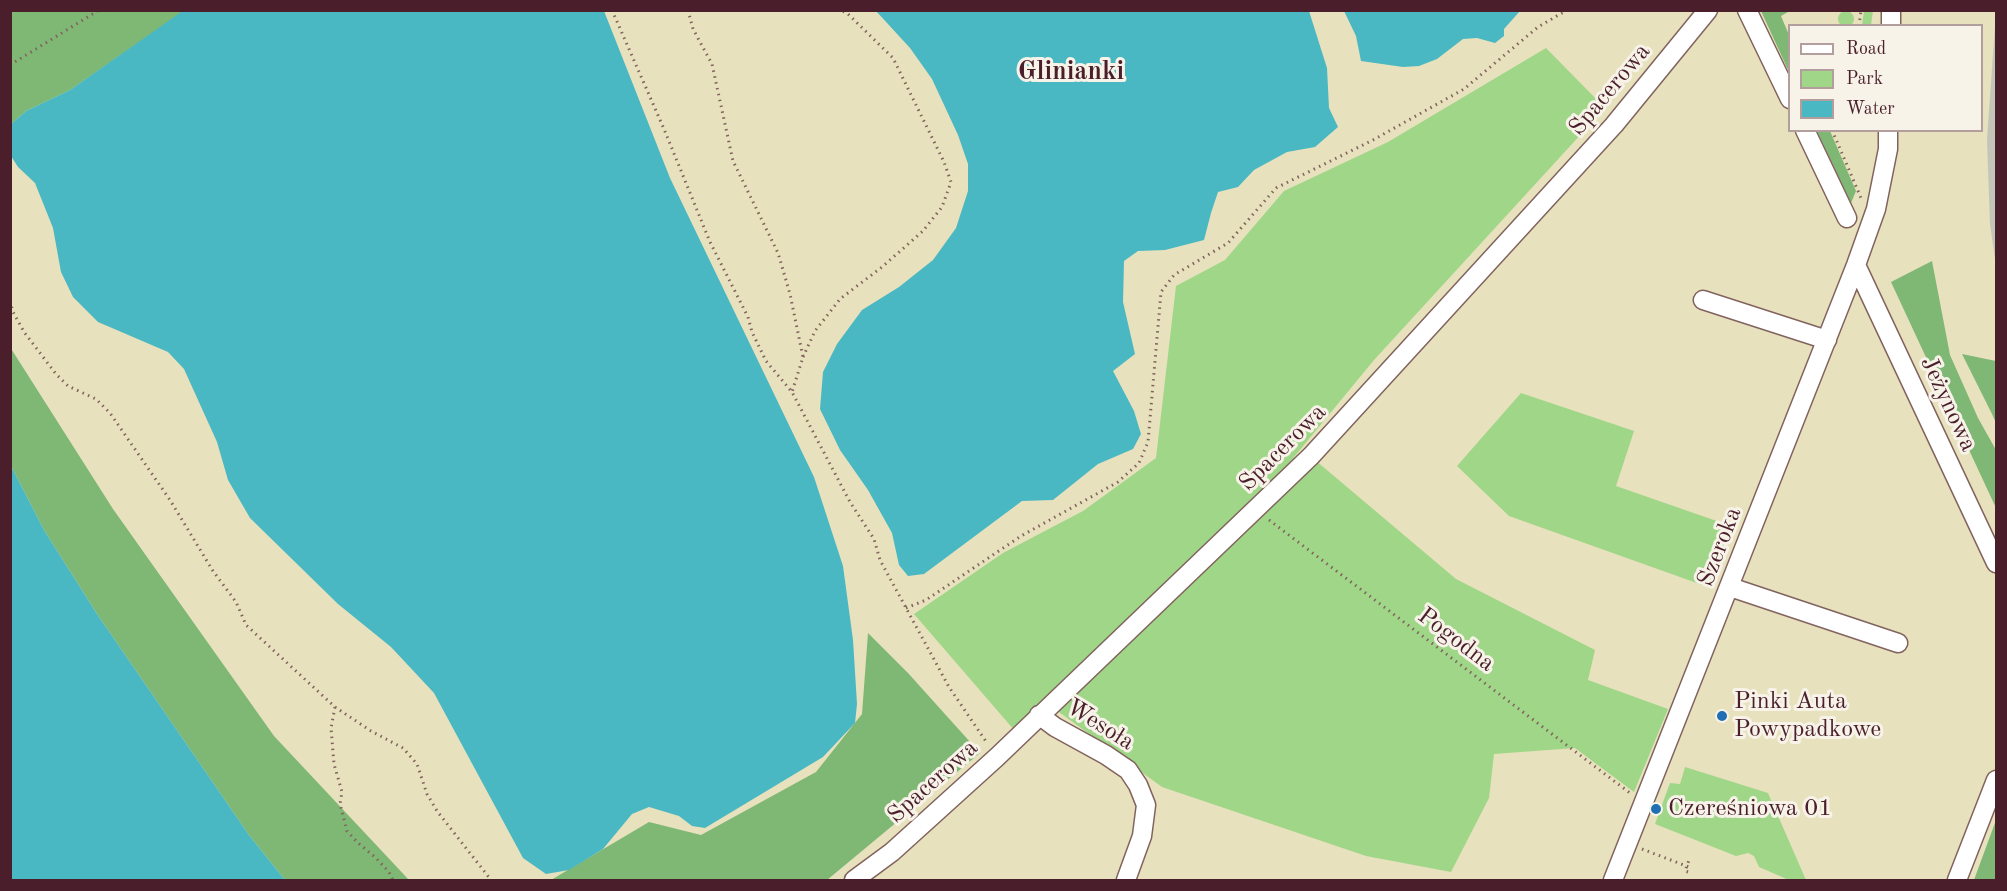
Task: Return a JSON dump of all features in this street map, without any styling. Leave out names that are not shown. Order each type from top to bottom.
[{"type":"street","name":"Spacerowa","points":[[854,880],[892,852],[997,757],[1311,456],[1614,125],[1708,10]]},
{"type":"street","points":[[1747,10],[1788,95]]},
{"type":"street","points":[[1806,132],[1847,218]]},
{"type":"street","name":"Szeroka","points":[[1613,880],[1869,230],[1883,179],[1888,132]]},
{"type":"street","name":"Jeżynowa","points":[[1856,265],[1996,563]]},
{"type":"street","points":[[1703,300],[1827,340]]},
{"type":"street","points":[[1730,587],[1898,643]]},
{"type":"street","name":"Wesoła","points":[[1039,715],[1128,770],[1138,785],[1146,805],[1142,836],[1126,880]]},
{"type":"street","points":[[1957,880],[1996,780]]},
{"type":"path","points":[[10,65],[99,10]]},
{"type":"path","points":[[612,10],[710,242],[748,317],[752,332],[766,361],[792,392],[844,491],[874,539],[880,560],[949,687],[997,757]]},
{"type":"path","points":[[688,10],[693,29],[712,64],[733,161],[778,253],[790,294],[803,357]]},
{"type":"path","points":[[792,392],[803,357],[815,331],[840,299],[882,267],[923,231],[942,207],[951,182],[944,162],[893,58],[847,13],[840,10]]},
{"type":"path","points":[[906,608],[926,600],[1021,536],[1118,482],[1138,463],[1148,442],[1161,292],[1173,275],[1228,243],[1276,188],[1373,140],[1464,89],[1538,27],[1567,10]]},
{"type":"path","points":[[1854,10],[1861,11]]},
{"type":"path","points":[[1833,132],[1862,203]]},
{"type":"path","points":[[10,301],[24,332],[56,374],[68,386],[96,399],[110,413],[236,602],[246,625],[335,707],[371,731],[403,748],[417,764],[427,794],[437,811],[491,880]]},
{"type":"path","name":"Pogodna","points":[[1255,510],[1636,797]]},
{"type":"path","points":[[335,707],[331,728],[334,764],[342,792],[340,804],[347,831],[376,858],[393,880]]},
{"type":"path","points":[[1638,848],[1688,866]]},
{"type":"path","points":[[1688,872],[1685,871],[1689,860],[1692,861]]},
{"type":"shaded area","points":[[1996,11],[1996,266],[1990,224],[1987,140]]},
{"type":"green space","points":[[11,11],[184,11],[70,90],[26,111],[11,124]]},
{"type":"green space","points":[[1761,11],[1788,12],[1781,16],[1788,33],[1788,70]]},
{"type":"green space","points":[[1846,11],[1852,13],[1852,24],[1840,24],[1838,19],[1840,13]]},
{"type":"green space","points":[[1864,11],[1873,11],[1871,24],[1862,24]]},
{"type":"green space","points":[[1546,48],[1605,108],[1374,360],[1266,491],[1015,731],[914,614],[1003,553],[1083,511],[1156,458],[1176,286],[1225,260],[1284,191],[1388,142]]},
{"type":"green space","points":[[1817,132],[1830,132],[1856,191],[1851,203]]},
{"type":"green space","points":[[1932,261],[1950,355],[1978,418],[1996,450],[1996,508],[1891,282]]},
{"type":"green space","points":[[10,347],[113,509],[274,736],[409,880],[285,880],[249,835],[97,614],[44,530],[11,466]]},
{"type":"green space","points":[[1962,354],[1996,361],[1996,423],[1992,414]]},
{"type":"green space","points":[[1521,393],[1634,431],[1616,486],[1731,526],[1708,587],[1509,516],[1457,466]]},
{"type":"green space","points":[[1315,460],[1456,579],[1595,650],[1588,680],[1668,709],[1634,792],[1575,748],[1494,754],[1489,798],[1451,872],[1366,856],[1162,787],[1059,712],[1077,688]]},
{"type":"green space","points":[[868,633],[908,673],[980,753],[827,880],[551,880],[649,822],[701,835],[816,772],[862,714]]},
{"type":"green space","points":[[1685,767],[1768,793],[1806,880],[1789,880],[1759,867],[1754,856],[1748,853],[1736,856],[1655,824],[1670,783],[1680,784]]},
{"type":"green space","points":[[1996,820],[1996,880],[1974,880]]},
{"type":"water","points":[[184,10],[604,11],[670,178],[814,477],[843,566],[853,640],[857,704],[855,723],[823,757],[705,828],[692,826],[679,816],[649,807],[632,814],[603,849],[569,870],[546,874],[523,858],[434,693],[391,647],[338,604],[250,518],[228,480],[217,442],[184,369],[168,352],[98,322],[73,297],[61,272],[53,228],[35,183],[18,167],[11,156],[11,124],[26,111],[70,90]]},
{"type":"water","points":[[876,11],[1309,11],[1327,68],[1329,108],[1338,127],[1315,147],[1287,152],[1254,170],[1238,187],[1218,192],[1204,240],[1165,250],[1138,251],[1124,261],[1123,302],[1135,354],[1113,371],[1134,411],[1141,434],[1133,449],[1098,464],[1053,500],[1022,501],[924,574],[908,576],[899,565],[892,533],[868,490],[840,450],[820,409],[823,372],[837,344],[862,310],[899,287],[933,260],[956,228],[968,191],[968,164],[958,135],[932,79],[910,48]]},
{"type":"water","points":[[1344,11],[1520,11],[1504,29],[1504,36],[1495,43],[1477,38],[1463,39],[1437,59],[1419,66],[1403,67],[1361,61],[1356,36]]},
{"type":"water","points":[[11,466],[44,530],[97,614],[249,835],[285,880],[11,880]]},
{"type":"place","name":"Pinki Auta Powypadkowe","points":[[1722,716]]},
{"type":"place","name":"Czereśniowa 01","points":[[1656,809]]},
{"type":"district","name":"Glinianki","points":[[1071,72]]}]
